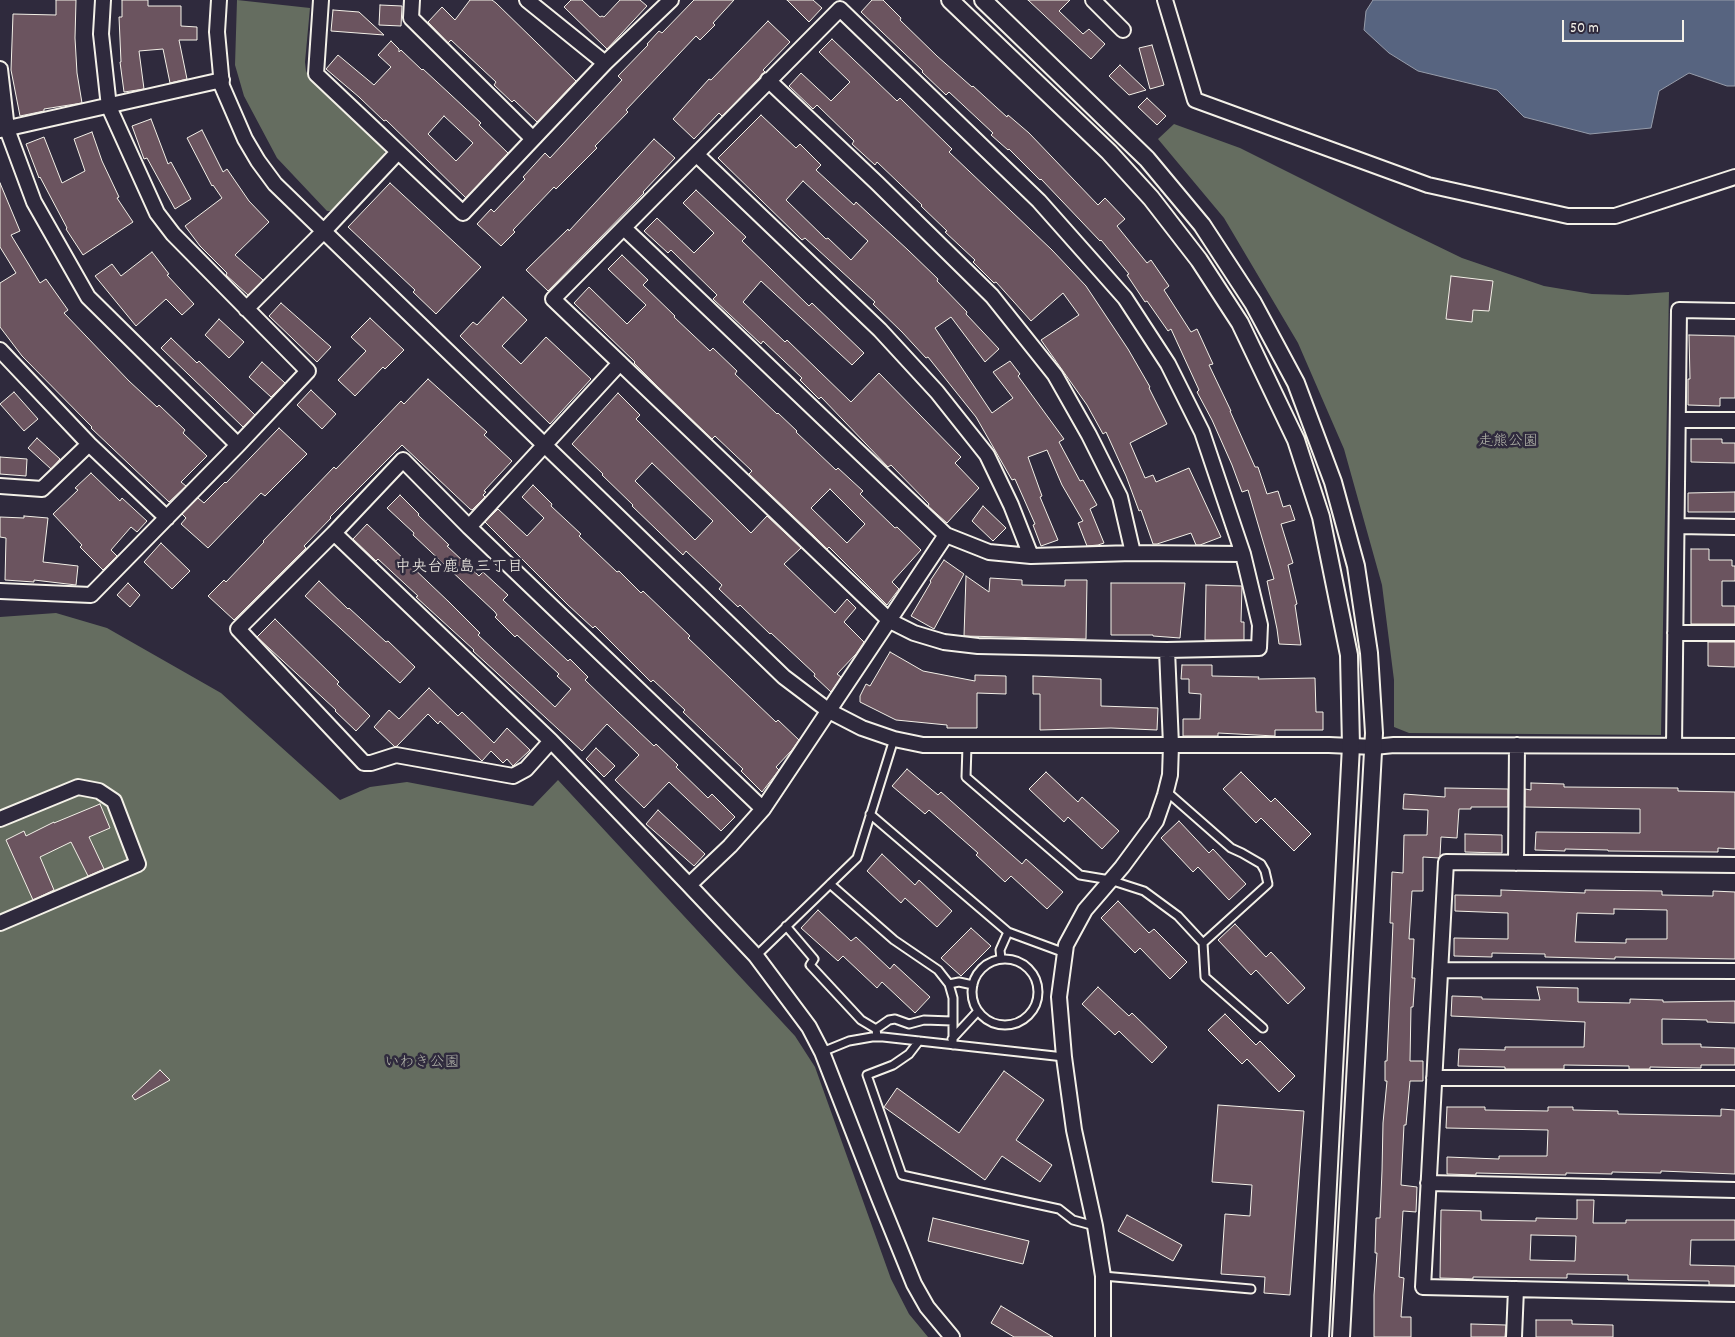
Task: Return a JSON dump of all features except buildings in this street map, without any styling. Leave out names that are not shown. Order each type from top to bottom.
[{"type":"street","points":[[0,591],[91,595],[238,446],[308,371],[173,234],[157,213],[109,107],[101,34],[104,0]]},
{"type":"street","points":[[219,0],[217,32],[222,86],[230,108],[258,161],[275,184],[784,677],[829,711],[862,728],[894,739],[923,745],[967,746],[1171,745],[1351,746],[1374,748],[1394,745],[1735,746]]},
{"type":"street","points":[[321,0],[316,74],[463,213],[605,63],[671,0]]},
{"type":"street","points":[[412,0],[411,18],[533,139]]},
{"type":"street","points":[[528,0],[605,63]]},
{"type":"street","points":[[950,0],[1109,152],[1151,198],[1199,260],[1240,323],[1296,440],[1321,517],[1349,655],[1351,746],[1320,1337]]},
{"type":"street","points":[[983,0],[1147,159],[1202,225],[1253,303],[1296,383],[1333,482],[1356,566],[1370,653],[1374,748],[1341,1337]]},
{"type":"street","points":[[1092,0],[1123,30]]},
{"type":"street","points":[[1164,0],[1195,100],[1428,186],[1568,216],[1615,216],[1735,177]]},
{"type":"street","points":[[840,9],[1039,201],[1125,298],[1168,364],[1202,432],[1243,554],[1260,625],[1259,648],[1167,650],[978,646],[944,642],[914,633],[890,621],[553,299],[696,155],[840,9]]},
{"type":"street","points":[[0,69],[4,130],[34,202],[88,297],[238,446]]},
{"type":"street","points":[[4,130],[222,80]]},
{"type":"street","points":[[768,80],[877,183],[992,296],[1055,374],[1089,435],[1120,497],[1133,553]]},
{"type":"street","points":[[246,309],[323,232],[398,152]]},
{"type":"street","points":[[696,155],[880,330],[937,392],[986,455],[1010,505],[1031,556]]},
{"type":"street","points":[[624,228],[946,535],[989,552],[1031,556],[1133,553],[1243,554]]},
{"type":"street","points":[[1674,746],[1679,310],[1735,310]]},
{"type":"street","points":[[1,353],[89,444],[167,518]]},
{"type":"street","points":[[469,527],[620,364]]},
{"type":"street","points":[[1679,420],[1735,420]]},
{"type":"street","points":[[0,486],[42,489],[89,444]]},
{"type":"street","points":[[551,741],[526,769],[513,776],[396,755],[370,763],[364,762],[238,630],[403,460],[469,527],[763,809]]},
{"type":"street","points":[[1677,526],[1735,527]]},
{"type":"street","points":[[334,533],[551,741],[756,956],[809,1027],[822,1052],[914,1284],[927,1307],[952,1337]]},
{"type":"street","points":[[689,884],[730,846],[763,809],[946,535]]},
{"type":"street","points":[[1675,633],[1735,633]]},
{"type":"street","points":[[1103,1337],[1103,1276],[1095,1226],[1074,1130],[1064,1057],[1059,997],[1066,945],[1085,910],[1156,821],[1166,791],[1170,774],[1171,745],[1167,650]]},
{"type":"street","points":[[1516,863],[1517,745]]},
{"type":"street","points":[[0,820],[78,787],[99,791],[114,801],[138,864],[0,923]]},
{"type":"street","points":[[1735,865],[1446,862],[1423,1287],[1735,1294]]},
{"type":"street","points":[[1440,970],[1735,971]]},
{"type":"street","points":[[1434,1078],[1735,1078]]},
{"type":"street","points":[[1428,1183],[1735,1190]]},
{"type":"street","points":[[1514,1337],[1516,1289]]},
{"type":"lane","points":[[756,956],[856,858],[894,739]]},
{"type":"lane","points":[[967,746],[966,777],[1080,875],[1110,880],[1144,891],[1178,916],[1203,944],[1205,977],[1263,1028]]},
{"type":"lane","points":[[1166,791],[1231,848],[1261,864],[1268,884],[1203,944]]},
{"type":"lane","points":[[870,814],[1008,932],[1065,953]]},
{"type":"lane","points":[[830,884],[894,940],[938,970],[949,984],[953,998],[953,1042]]},
{"type":"lane","points":[[786,926],[814,959],[810,965],[861,1020],[876,1029]]},
{"type":"lane","points":[[1001,959],[1000,950],[1008,932]]},
{"type":"lane","points":[[1007,958],[1020,962],[1031,970],[1037,981],[1039,994],[1036,1007],[1028,1018],[1017,1024],[1003,1026],[990,1022],[978,1011],[974,1003],[972,990],[975,978],[983,967],[994,960],[1001,959],[1007,958]]},
{"type":"lane","points":[[949,984],[959,982],[973,986]]},
{"type":"lane","points":[[953,1042],[978,1011]]},
{"type":"lane","points":[[876,1029],[888,1020],[895,1019],[908,1024],[924,1020],[952,1022]]},
{"type":"lane","points":[[876,1029],[877,1037]]},
{"type":"lane","points":[[822,1052],[849,1041],[877,1037],[953,1042],[1064,1057]]},
{"type":"lane","points":[[919,1041],[909,1054],[894,1065],[867,1075],[902,1175],[1059,1209],[1073,1220],[1095,1226]]},
{"type":"lane","points":[[1103,1276],[1251,1289]]},
{"type":"green space","points":[[237,0],[310,8],[305,62],[306,71],[310,79],[385,149],[384,159],[333,211],[327,211],[277,158],[244,96],[235,65]]},
{"type":"green space","name":"走熊公園","points":[[1174,124],[1240,148],[1462,258],[1544,286],[1592,294],[1628,295],[1669,292],[1661,735],[1409,733],[1394,727],[1394,680],[1382,585],[1344,449],[1298,343],[1224,218],[1158,139]]},
{"type":"green space","name":"いわき公園","points":[[56,613],[107,628],[221,693],[340,800],[370,787],[407,782],[533,806],[558,780],[795,1036],[815,1067],[891,1279],[909,1314],[928,1337],[0,1337],[0,617]]},
{"type":"water","points":[[1373,0],[1735,0],[1735,86],[1727,86],[1689,73],[1659,91],[1651,128],[1590,134],[1524,117],[1497,90],[1418,71],[1389,53],[1364,30],[1366,11]]},
{"type":"district","name":"中央台鹿島三丁目","points":[[459,569]]}]
